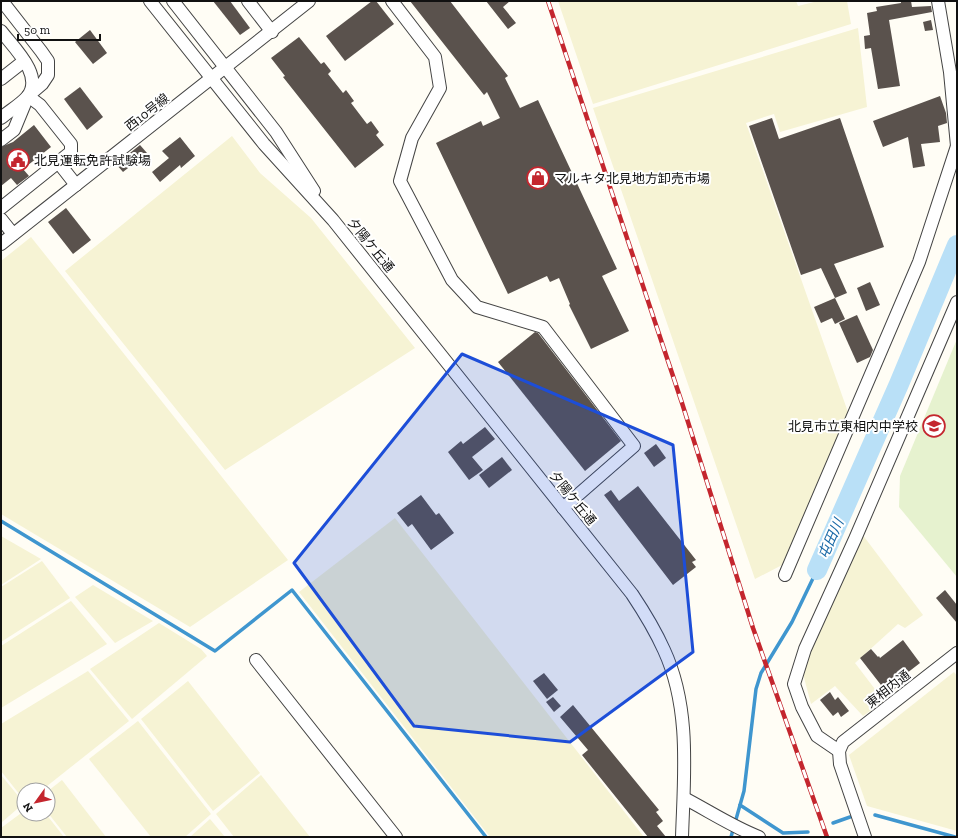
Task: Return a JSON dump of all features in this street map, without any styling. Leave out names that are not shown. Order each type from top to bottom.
[{"type":"street","points":[[1,118],[42,84],[48,75],[48,62],[2,1]]},
{"type":"street","name":"夕陽ケ丘通","points":[[150,1],[264,144],[334,220],[632,594],[665,651],[676,684],[683,719],[684,798],[682,837]]},
{"type":"street","name":"夕陽ケ丘通","points":[[173,1],[276,132],[334,220]]},
{"type":"street","points":[[248,1],[272,32]]},
{"type":"street","name":"西10号線","points":[[1,244],[272,32],[309,1]]},
{"type":"street","points":[[392,1],[435,57],[440,88],[412,138],[400,181],[452,280],[477,308],[543,327],[634,446],[563,508]]},
{"type":"street","points":[[785,575],[919,262],[957,146],[953,70],[938,1]]},
{"type":"street","points":[[1,140],[14,130],[33,84],[32,72],[3,37]]},
{"type":"street","points":[[1,79],[24,61]]},
{"type":"street","points":[[1,208],[71,152],[71,144],[40,104],[28,96]]},
{"type":"street","points":[[58,162],[76,185]]},
{"type":"street","points":[[1,219],[13,234]]},
{"type":"street","points":[[865,837],[840,764],[839,751],[817,736],[802,706],[794,684],[805,649],[855,539],[957,302]]},
{"type":"street","name":"東相内通","points":[[839,751],[843,742],[957,653]]},
{"type":"street","points":[[256,660],[396,837]]},
{"type":"street","points":[[684,798],[725,819],[740,829],[759,837]]},
{"type":"highlighted area","points":[[462,354],[673,445],[693,652],[570,742],[414,726],[294,563]]},
{"type":"shaded area","points":[[558,1],[796,1],[798,6],[818,1],[847,1],[851,24],[593,104]]},
{"type":"shaded area","points":[[858,28],[867,107],[780,132],[774,114],[746,123],[849,415],[784,564],[755,579],[593,108]]},
{"type":"shaded area","points":[[232,136],[260,173],[311,218],[415,348],[225,470],[65,271]]},
{"type":"shaded area","points":[[31,237],[288,560],[190,627],[1,514],[1,261]]},
{"type":"shaded area","points":[[395,518],[644,837],[490,837],[299,592]]},
{"type":"shaded area","points":[[862,534],[923,615],[905,628],[898,624],[855,663],[884,701],[863,716],[835,686],[811,704],[802,670]]},
{"type":"shaded area","points":[[1,536],[41,559],[1,585]]},
{"type":"shaded area","points":[[42,561],[70,598],[1,642],[1,587]]},
{"type":"shaded area","points":[[93,585],[153,621],[115,643],[75,597]]},
{"type":"shaded area","points":[[71,601],[107,644],[1,708],[1,646]]},
{"type":"shaded area","points":[[159,623],[201,649],[207,656],[132,719],[90,669]]},
{"type":"shaded area","points":[[88,671],[129,721],[52,782],[16,782],[16,790],[1,771],[1,724]]},
{"type":"shaded area","points":[[954,672],[957,676],[957,831],[867,806],[849,755]]},
{"type":"shaded area","points":[[188,681],[260,773],[213,811],[141,719]]},
{"type":"shaded area","points":[[138,721],[211,814],[185,837],[151,837],[89,759]]},
{"type":"shaded area","points":[[1,775],[16,793],[16,810],[1,823]]},
{"type":"shaded area","points":[[261,775],[310,837],[234,837],[216,814]]},
{"type":"shaded area","points":[[62,780],[106,837],[67,837],[55,822],[56,785]]},
{"type":"shaded area","points":[[16,817],[16,822],[52,822],[64,837],[1,837],[1,828]]},
{"type":"shaded area","points":[[210,819],[225,837],[190,837]]},
{"type":"green space","points":[[957,339],[957,577],[899,507],[900,476]]},
{"type":"building","points":[[213,1],[230,1],[250,28],[240,35]]},
{"type":"building","points":[[372,1],[376,1],[394,24],[345,61],[326,36]]},
{"type":"building","name":"マルキタ北見地方卸売市場","points":[[410,1],[450,1],[508,76],[505,78],[520,108],[538,100],[617,269],[602,276],[629,331],[591,349],[569,305],[570,304],[559,278],[550,282],[547,276],[508,294],[436,143],[481,121],[483,126],[500,118],[487,92],[484,95]]},
{"type":"building","points":[[486,1],[510,1],[503,7],[516,23],[508,29]]},
{"type":"building","points":[[901,1],[911,1],[912,7],[931,6],[932,12],[889,20],[900,86],[878,89],[871,48],[865,49],[864,36],[870,35],[867,13],[877,11],[876,7],[901,3]]},
{"type":"building","points":[[931,20],[933,30],[925,31],[923,22]]},
{"type":"building","points":[[90,30],[107,53],[93,64],[75,42]]},
{"type":"building","points":[[299,37],[321,64],[324,62],[331,71],[328,74],[343,93],[346,90],[354,101],[351,103],[367,124],[371,121],[379,132],[376,135],[384,145],[355,168],[283,77],[285,76],[271,58]]},
{"type":"building","points":[[80,87],[103,117],[87,130],[64,99]]},
{"type":"building","points":[[940,96],[946,113],[947,123],[938,126],[940,142],[921,144],[925,166],[913,168],[908,137],[883,147],[873,121]]},
{"type":"building","points":[[772,118],[779,139],[840,118],[884,247],[834,264],[847,293],[835,298],[821,268],[801,275],[749,126]]},
{"type":"building","name":"北見運転免許試験場","points":[[34,125],[51,147],[23,169],[29,176],[17,185],[11,178],[1,186],[1,147],[13,142]]},
{"type":"building","points":[[180,137],[195,156],[181,168],[180,165],[160,182],[152,172],[169,158],[162,151]]},
{"type":"building","points":[[140,145],[147,153],[123,172],[116,164]]},
{"type":"building","points":[[66,208],[91,240],[73,254],[48,222]]},
{"type":"building","points":[[870,282],[880,305],[866,311],[857,288]]},
{"type":"building","points":[[835,298],[845,319],[835,324],[832,318],[821,323],[814,307]]},
{"type":"building","points":[[857,315],[873,350],[870,357],[857,363],[839,323]]},
{"type":"building","points":[[535,332],[538,333],[621,441],[585,471],[498,362]]},
{"type":"building","points":[[485,427],[495,439],[472,457],[483,470],[469,480],[448,452],[461,441],[463,444]]},
{"type":"building","points":[[656,444],[666,458],[654,467],[644,453]]},
{"type":"building","points":[[502,457],[512,470],[489,488],[479,475]]},
{"type":"building","points":[[638,486],[696,560],[692,562],[696,567],[673,585],[604,495],[611,490],[619,501]]},
{"type":"building","points":[[421,495],[436,515],[439,513],[454,533],[431,550],[412,524],[408,527],[397,513]]},
{"type":"building","points":[[945,590],[957,605],[957,623],[936,598]]},
{"type":"building","points":[[903,640],[920,663],[898,680],[901,684],[888,694],[860,658],[871,649],[880,658]]},
{"type":"building","points":[[544,673],[558,690],[547,699],[533,681]]},
{"type":"building","points":[[830,692],[835,700],[838,697],[849,711],[841,717],[838,712],[833,716],[820,700]]},
{"type":"building","points":[[553,697],[561,706],[554,712],[546,702]]},
{"type":"building","points":[[573,705],[659,810],[656,812],[663,821],[657,826],[666,837],[648,837],[582,755],[588,750],[560,717]]},
{"type":"waterway","name":"屯田川","points":[[817,570],[899,384],[957,245]]},
{"type":"waterway","points":[[1,521],[215,651],[292,590],[486,837]]},
{"type":"waterway","name":"屯田川","points":[[731,837],[744,791],[756,689],[761,673],[792,622],[817,570]]},
{"type":"waterway","points":[[740,805],[783,833],[808,832]]},
{"type":"waterway","points":[[875,815],[955,837]]},
{"type":"waterway","points":[[833,823],[850,817]]},
{"type":"railway","points":[[548,1],[682,403],[753,628],[827,837]]},
{"type":"place","name":"北見運転免許試験場","points":[[18,160]]},
{"type":"place","name":"マルキタ北見地方卸売市場","points":[[538,178]]},
{"type":"place","name":"北見市立東相内中学校","points":[[934,426]]}]
